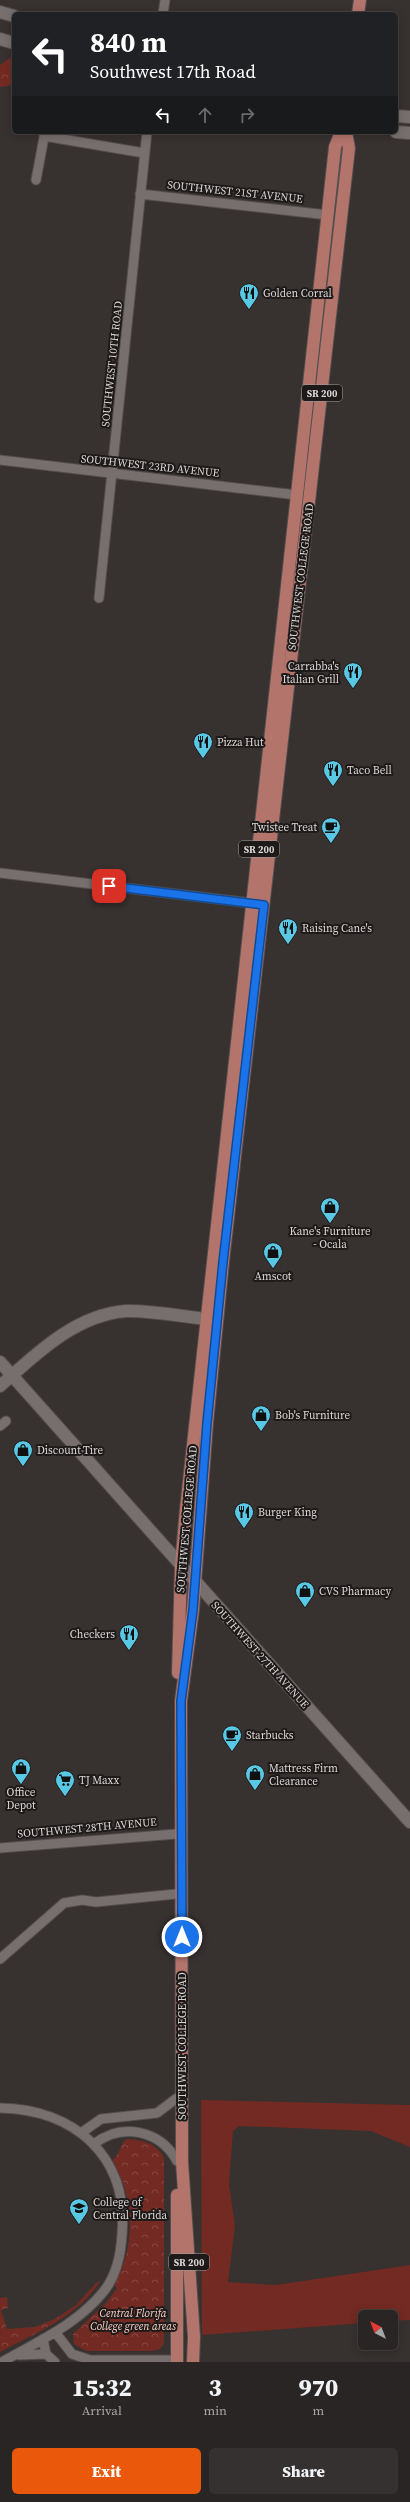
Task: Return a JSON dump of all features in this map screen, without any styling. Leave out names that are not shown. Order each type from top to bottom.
[{"type":"main road","points":[[358,12],[360,0]]},
{"type":"main road","points":[[0,12],[12,15]]},
{"type":"main road","points":[[0,39],[12,43]]},
{"type":"main road","points":[[398,116],[410,117]]},
{"type":"main road","points":[[398,132],[410,133]]},
{"type":"main road","name":"SOUTHWEST COLLEGE ROAD","points":[[258,904],[298,495],[335,147],[340,134]]},
{"type":"main road","name":"SOUTHWEST COLLEGE ROAD","points":[[177,2361],[176,1738],[181,1566],[212,1319],[258,904],[349,148],[346,134]]},
{"type":"main road","points":[[0,1386],[48,1344],[73,1328],[101,1316],[126,1311],[212,1319]]},
{"type":"main road","name":"SOUTHWEST COLLEGE ROAD","points":[[194,2362],[194,2337],[182,2162],[181,1701],[195,1582],[207,1423],[212,1319]]},
{"type":"main road","name":"SOUTHWEST 27TH AVENUE","points":[[0,1362],[410,1822]]},
{"type":"street","points":[[163,12],[165,0]]},
{"type":"street","points":[[36,180],[44,134],[144,153]]},
{"type":"street","name":"SOUTHWEST 10TH ROAD","points":[[99,598],[113,475],[147,134]]},
{"type":"street","name":"SOUTHWEST 21ST AVENUE","points":[[140,194],[328,214]]},
{"type":"street","name":"SOUTHWEST 23RD AVENUE","points":[[0,460],[113,475],[298,495]]},
{"type":"street","points":[[0,873],[258,904]]},
{"type":"street","name":"SOUTHWEST 28TH AVENUE","points":[[0,1848],[176,1834]]},
{"type":"street","points":[[0,1959],[64,1903],[82,1900],[96,1902],[176,1894]]},
{"type":"street","points":[[81,2133],[102,2119],[157,2113],[177,2098]]},
{"type":"street","points":[[0,2108],[33,2110],[55,2117],[81,2133],[94,2144],[109,2165],[120,2190],[123,2216],[122,2246],[116,2268],[105,2290],[77,2317],[55,2332],[2,2362]]},
{"type":"street","points":[[94,2144],[110,2135],[125,2131],[141,2133],[161,2141],[170,2148],[177,2161]]},
{"type":"street","points":[[55,2332],[72,2354],[90,2361],[177,2361]]},
{"type":"street","points":[[43,2339],[46,2354],[55,2362]]},
{"type":"street","points":[[13,2356],[46,2354]]},
{"type":"green space","points":[[10,58],[12,58],[12,85],[0,87],[0,65]]},
{"type":"green space","points":[[201,2100],[410,2105],[410,2147],[371,2131],[239,2126],[233,2131],[229,2184],[235,2226],[228,2282],[276,2285],[410,2265],[410,2320],[398,2321],[398,2310],[358,2310],[358,2324],[202,2335]]},
{"type":"green space","name":"Central Florifa College green areas","points":[[127,2139],[148,2143],[157,2149],[164,2158],[164,2342],[160,2349],[152,2351],[86,2351],[74,2344],[73,2334],[107,2302],[117,2288],[114,2285],[126,2255],[129,2239],[129,2206],[120,2175],[112,2160],[117,2155],[124,2141]]},
{"type":"green space","points":[[101,2280],[92,2293],[69,2314],[0,2352],[0,2298],[7,2297],[8,2308],[1,2310],[7,2329],[35,2327],[55,2319],[76,2305],[95,2284]]},
{"type":"place","name":"Golden Corral","points":[[249,310]]},
{"type":"place","name":"Carrabba's Italian Grill","points":[[353,689]]},
{"type":"place","name":"Pizza Hut","points":[[203,759]]},
{"type":"place","name":"Taco Bell","points":[[333,787]]},
{"type":"place","name":"Twistee Treat","points":[[331,844]]},
{"type":"place","name":"Raising Cane's","points":[[288,945]]},
{"type":"place","name":"Kane's Furniture - Ocala","points":[[330,1224]]},
{"type":"place","name":"Amscot","points":[[273,1269]]},
{"type":"place","name":"Bob's Furniture","points":[[261,1432]]},
{"type":"place","name":"Discount Tire","points":[[23,1467]]},
{"type":"place","name":"Burger King","points":[[244,1529]]},
{"type":"place","name":"CVS Pharmacy","points":[[305,1608]]},
{"type":"place","name":"Checkers","points":[[129,1651]]},
{"type":"place","name":"Starbucks","points":[[232,1752]]},
{"type":"place","name":"Office Depot","points":[[21,1785]]},
{"type":"place","name":"Mattress Firm Clearance","points":[[255,1791]]},
{"type":"place","name":"TJ Maxx","points":[[65,1797]]},
{"type":"place","name":"College of Central Florida","points":[[79,2225]]},
{"type":"route","points":[[109,886],[264,905],[223,1262],[207,1423],[193,1610],[181,1701],[182,1937]]}]
